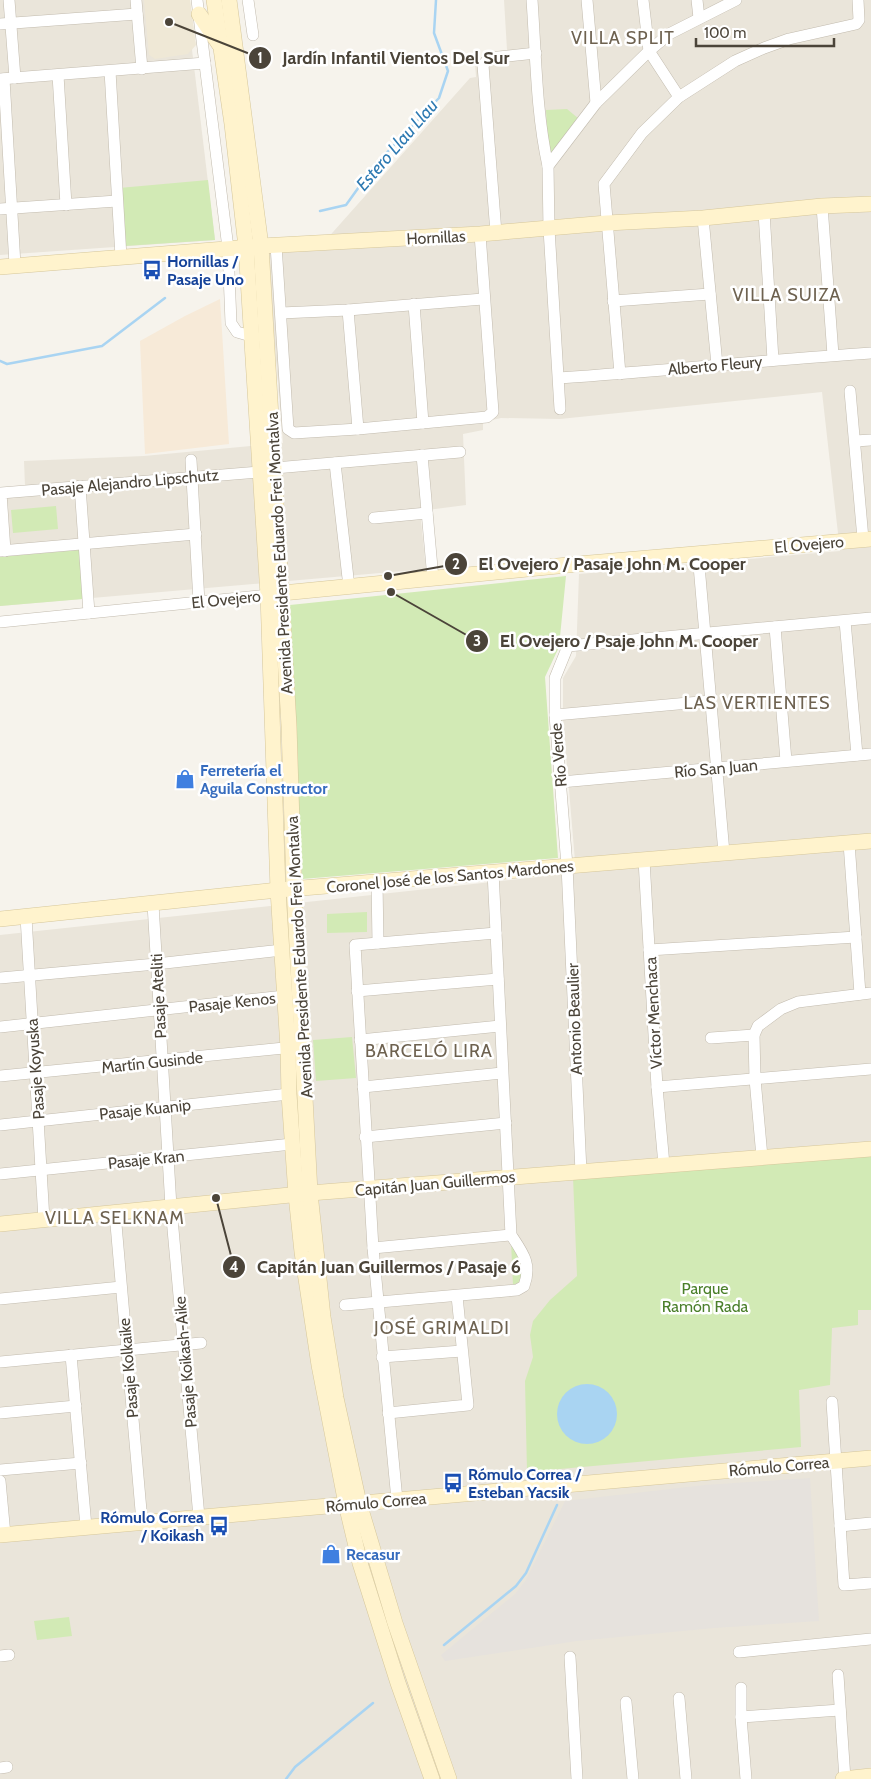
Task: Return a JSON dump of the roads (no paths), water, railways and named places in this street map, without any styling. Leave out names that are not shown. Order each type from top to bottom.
[{"type":"street","points":[[7,266],[6,23],[9,0]]},
{"type":"street","points":[[136,0],[142,68]]},
{"type":"street","name":"Avenida Presidente Eduardo Frei Montalva","points":[[214,0],[232,124],[254,247],[251,336],[268,470]]},
{"type":"street","name":"Avenida Presidente Eduardo Frei Montalva","points":[[229,0],[254,247],[275,594],[278,890],[285,996],[296,1047],[289,1094],[292,1144],[318,1276],[363,1572],[398,1683],[432,1779]]},
{"type":"street","points":[[248,0],[253,35]]},
{"type":"street","points":[[532,0],[540,112],[548,166],[549,228],[560,410]]},
{"type":"street","points":[[587,0],[596,103]]},
{"type":"street","points":[[643,0],[649,51],[678,97]]},
{"type":"street","points":[[697,0],[699,18]]},
{"type":"street","points":[[548,166],[596,103],[649,51],[669,34],[736,0]]},
{"type":"street","points":[[620,374],[604,184],[642,133],[678,97],[735,61],[764,48],[789,39],[856,24],[859,20],[858,0]]},
{"type":"street","points":[[198,7],[222,49]]},
{"type":"street","points":[[198,7],[228,248],[231,323],[237,332],[251,336]]},
{"type":"street","points":[[6,23],[137,14]]},
{"type":"street","points":[[496,233],[483,65],[490,58],[536,53]]},
{"type":"street","points":[[6,79],[205,63]]},
{"type":"street","points":[[110,71],[121,257]]},
{"type":"street","points":[[58,74],[66,205]]},
{"type":"street","points":[[6,209],[117,201]]},
{"type":"street","name":"Hornillas","points":[[7,266],[228,248],[496,233],[606,223],[703,218],[822,206],[871,204]]},
{"type":"street","points":[[822,206],[832,355]]},
{"type":"street","points":[[764,212],[773,360]]},
{"type":"street","points":[[703,218],[717,365]]},
{"type":"street","points":[[348,310],[358,429],[487,417],[491,415],[480,234]]},
{"type":"street","name":"Avenida Presidente Eduardo Frei Montalva","points":[[276,245],[289,431],[294,433],[358,429]]},
{"type":"street","points":[[613,301],[710,294]]},
{"type":"street","points":[[281,313],[348,310],[484,299]]},
{"type":"street","points":[[414,304],[423,423]]},
{"type":"street","name":"Alberto Fleury","points":[[559,378],[871,353]]},
{"type":"street","points":[[850,391],[867,539]]},
{"type":"street","points":[[855,442],[871,440]]},
{"type":"street","name":"Pasaje Alejandro Lipschutz","points":[[1,493],[191,478],[460,452]]},
{"type":"street","points":[[422,455],[433,579]]},
{"type":"street","points":[[191,460],[199,602]]},
{"type":"street","points":[[335,463],[349,587]]},
{"type":"street","points":[[80,486],[90,613]]},
{"type":"street","points":[[1,493],[3,551],[196,534]]},
{"type":"street","points":[[374,518],[427,513]]},
{"type":"street","name":"El Ovejero","points":[[0,622],[275,594],[867,539]]},
{"type":"street","points":[[698,554],[724,853]]},
{"type":"street","name":"Avenida Presidente Eduardo Frei Montalva","points":[[275,594],[289,726],[296,1047],[303,1194]]},
{"type":"street","points":[[705,633],[871,618]]},
{"type":"street","points":[[846,621],[857,755]]},
{"type":"street","points":[[775,627],[786,761]]},
{"type":"street","name":"Río Verde","points":[[567,866],[555,715],[555,678],[568,646],[705,633]]},
{"type":"street","points":[[555,715],[711,701]]},
{"type":"street","name":"Río San Juan","points":[[561,782],[871,754]]},
{"type":"street","name":"Coronel José de los Santos Mardones","points":[[0,919],[278,890],[871,841]]},
{"type":"street","points":[[762,1157],[755,1079],[754,1035],[758,1026],[768,1017],[798,1002],[866,994],[856,937],[849,843]]},
{"type":"street","name":"Víctor Menchaca","points":[[644,860],[657,1087],[664,1165]]},
{"type":"street","name":"Antonio Beaulier","points":[[567,866],[581,1172]]},
{"type":"street","points":[[346,1305],[517,1290],[524,1286],[528,1276],[526,1258],[512,1234],[502,1073],[493,872]]},
{"type":"street","points":[[377,882],[378,943]]},
{"type":"street","name":"Pasaje Ateliti","points":[[153,904],[171,1207]]},
{"type":"street","name":"Pasaje Koyuska","points":[[26,917],[44,1220]]},
{"type":"street","points":[[397,1500],[382,1357],[368,1189],[355,944],[496,933]]},
{"type":"street","points":[[649,950],[856,937]]},
{"type":"street","points":[[0,978],[282,950]]},
{"type":"street","points":[[357,991],[498,979]]},
{"type":"street","name":"Pasaje Kenos","points":[[0,1027],[285,996]]},
{"type":"street","points":[[360,1040],[500,1026]]},
{"type":"street","points":[[711,1038],[754,1035]]},
{"type":"street","name":"Martín Gusinde","points":[[0,1076],[296,1047]]},
{"type":"street","points":[[657,1087],[871,1069]]},
{"type":"street","points":[[362,1087],[502,1073]]},
{"type":"street","name":"Pasaje Kuanip","points":[[0,1125],[289,1094]]},
{"type":"street","points":[[365,1137],[506,1123]]},
{"type":"street","name":"Pasaje Kran","points":[[0,1174],[292,1144]]},
{"type":"street","name":"Capitán Juan Guillermos","points":[[0,1224],[303,1194],[871,1148]]},
{"type":"street","name":"Pasaje Koikash-Aike","points":[[171,1207],[199,1517]]},
{"type":"street","name":"Pasaje Kolkaike","points":[[115,1213],[142,1522]]},
{"type":"street","points":[[373,1248],[512,1234]]},
{"type":"street","points":[[0,1299],[121,1287]]},
{"type":"street","points":[[388,1413],[468,1405],[457,1296]]},
{"type":"street","points":[[0,1362],[200,1343]]},
{"type":"street","points":[[382,1357],[462,1351]]},
{"type":"street","points":[[71,1355],[86,1527]]},
{"type":"street","points":[[832,1402],[844,1585],[871,1583]]},
{"type":"street","points":[[0,1413],[76,1406]]},
{"type":"street","name":"Rómulo Correa","points":[[2,1535],[871,1458]]},
{"type":"street","points":[[0,1470],[81,1463]]},
{"type":"street","points":[[0,1481],[2,1535]]},
{"type":"street","name":"Avenida Presidente Eduardo Frei Montalva","points":[[352,1504],[450,1779]]},
{"type":"street","points":[[840,1526],[871,1523]]},
{"type":"street","points":[[739,1652],[871,1639]]},
{"type":"street","points":[[570,1657],[578,1779]]},
{"type":"street","points":[[838,1675],[844,1779],[867,1778]]},
{"type":"street","points":[[741,1688],[741,1717],[746,1779]]},
{"type":"street","points":[[679,1698],[686,1779]]},
{"type":"street","points":[[626,1702],[633,1779]]},
{"type":"street","points":[[741,1717],[840,1710]]},
{"type":"water","points":[[587,1384],[604,1389],[612,1397],[617,1414],[612,1431],[604,1439],[587,1444],[570,1439],[562,1431],[557,1414],[562,1397],[570,1389]]},
{"type":"waterway","name":"Estero Llau Llau","points":[[320,211],[346,205],[374,166],[439,98],[448,71],[434,33],[436,0]]},
{"type":"waterway","name":"Estero Llau Llau","points":[[0,361],[7,364],[102,346],[165,298]]},
{"type":"waterway","points":[[444,1645],[516,1586],[526,1573],[557,1505]]},
{"type":"waterway","points":[[286,1779],[295,1767],[373,1703]]},
{"type":"place","name":"Jardín Infantil Vientos Del Sur","points":[[169,22]]},
{"type":"place","name":"Hornillas / Pasaje Uno","points":[[152,270]]},
{"type":"place","name":"El Ovejero / Pasaje John M. Cooper","points":[[388,576]]},
{"type":"place","name":"El Ovejero / Psaje John M. Cooper","points":[[391,592]]},
{"type":"place","name":"Ferretería el Aguila Constructor","points":[[185,779]]},
{"type":"place","name":"Capitán Juan Guillermos / Pasaje 6","points":[[216,1198]]},
{"type":"place","name":"Rómulo Correa / Esteban Yacsik","points":[[453,1483]]},
{"type":"place","name":"Rómulo Correa / Koikash","points":[[219,1526]]},
{"type":"place","name":"Recasur","points":[[331,1554]]},
{"type":"district","name":"VILLA SPLIT","points":[[623,38]]},
{"type":"district","name":"VILLA SUIZA","points":[[787,295]]},
{"type":"district","name":"LAS VERTIENTES","points":[[757,703]]},
{"type":"district","name":"BARCELÓ LIRA","points":[[429,1051]]},
{"type":"district","name":"VILLA SELKNAM","points":[[115,1218]]},
{"type":"district","name":"JOSÉ GRIMALDI","points":[[442,1328]]},
{"type":"park label","name":"Parque Ramón Rada","points":[[705,1297]]}]
